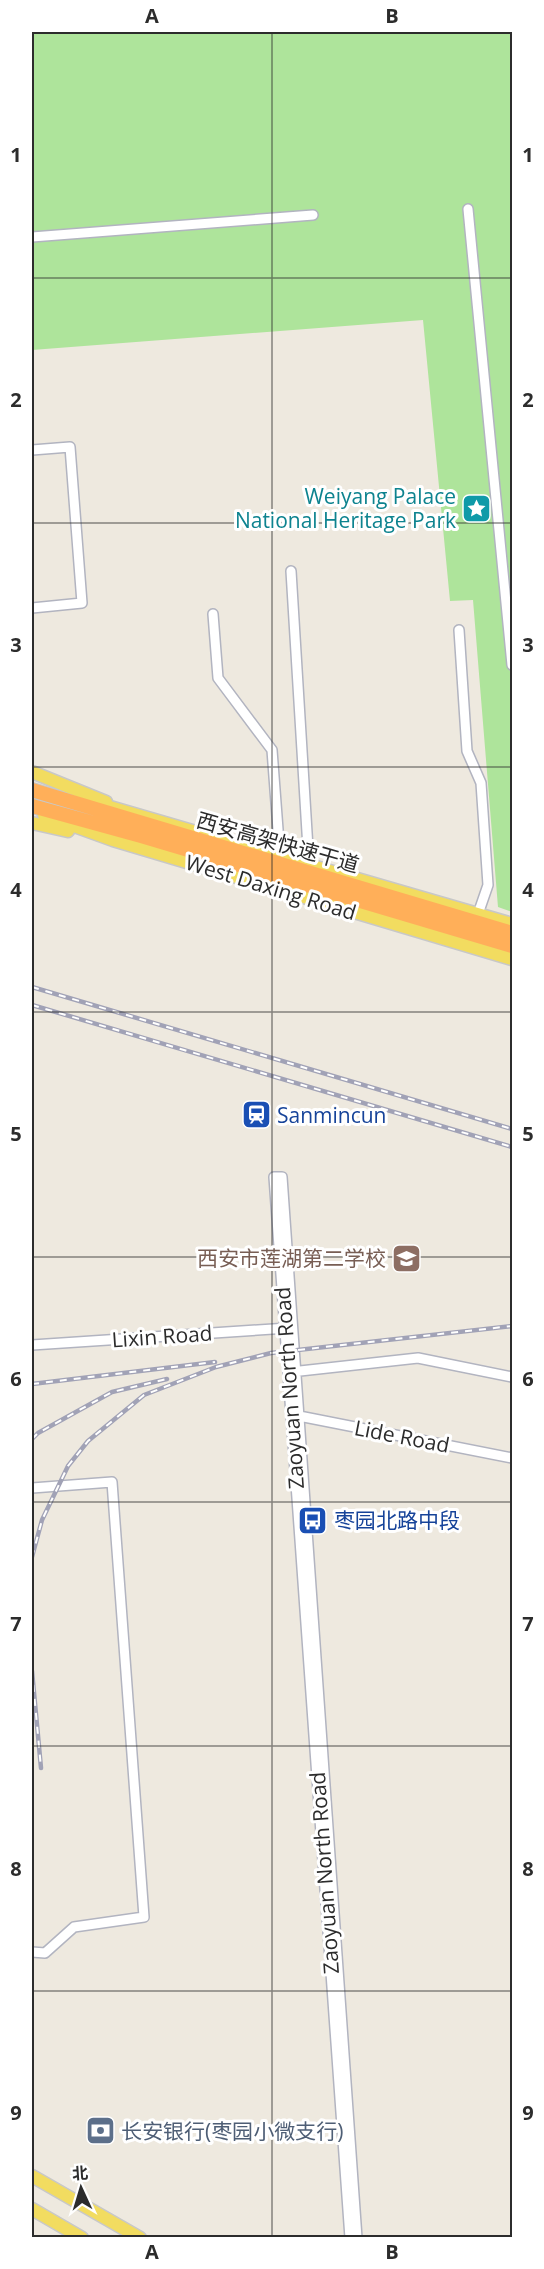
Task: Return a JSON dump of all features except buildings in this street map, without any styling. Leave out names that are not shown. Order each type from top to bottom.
[{"type":"highway","name":"西安高架快速干道","points":[[32,789],[142,831],[513,946]]},
{"type":"highway","name":"西安高架快速干道","points":[[32,808],[142,831],[513,933]]},
{"type":"main road","points":[[32,772],[127,811]]},
{"type":"main road","name":"West Daxing Road","points":[[32,789],[127,811],[513,924]]},
{"type":"main road","name":"West Daxing Road","points":[[32,808],[113,840],[513,959]]},
{"type":"main road","points":[[32,823],[113,840]]},
{"type":"main road","points":[[32,2176],[140,2238]]},
{"type":"main road","points":[[32,2209],[82,2238]]},
{"type":"street","points":[[468,209],[513,665]]},
{"type":"street","points":[[32,237],[313,215]]},
{"type":"street","points":[[32,450],[70,447],[82,603],[32,608]]},
{"type":"street","points":[[291,571],[309,865]]},
{"type":"street","points":[[213,614],[218,678],[272,750],[280,856]]},
{"type":"street","points":[[459,630],[467,751],[481,783],[488,885],[478,914]]},
{"type":"street","name":"Zaoyuan North Road","points":[[289,1328],[282,1177],[274,1177],[293,1372],[350,2238]]},
{"type":"street","name":"Lixin Road","points":[[32,1345],[289,1328]]},
{"type":"street","points":[[293,1372],[418,1358],[513,1377]]},
{"type":"street","name":"Zaoyuan North Road","points":[[295,1415],[357,2238]]},
{"type":"street","name":"Lide Road","points":[[295,1415],[513,1458]]},
{"type":"street","points":[[32,1488],[112,1482],[144,1917],[74,1927],[45,1953],[32,1952]]},
{"type":"green space","name":"Weiyang Palace National Heritage Park","points":[[32,32],[512,32],[512,912],[498,907],[473,600],[450,601],[423,320],[32,350]]},
{"type":"railway","points":[[32,987],[512,1129]]},
{"type":"railway","points":[[32,1005],[512,1147]]},
{"type":"railway","points":[[32,1557],[42,1520],[68,1466],[88,1441],[144,1395],[216,1367],[271,1353],[512,1326]]},
{"type":"railway","points":[[32,1384],[215,1362]]},
{"type":"railway","points":[[32,1439],[38,1433],[112,1392],[167,1379]]},
{"type":"railway","points":[[32,1671],[41,1768]]},
{"type":"place","name":"Weiyang Palace National Heritage Park","points":[[477,508]]},
{"type":"place","name":"Sanmincun","points":[[256,1115]]},
{"type":"place","name":"西安市莲湖第二学校","points":[[407,1258]]},
{"type":"place","name":"枣园北路中段","points":[[313,1520]]},
{"type":"place","name":"长安银行(枣园小微支行)","points":[[100,2131]]}]
